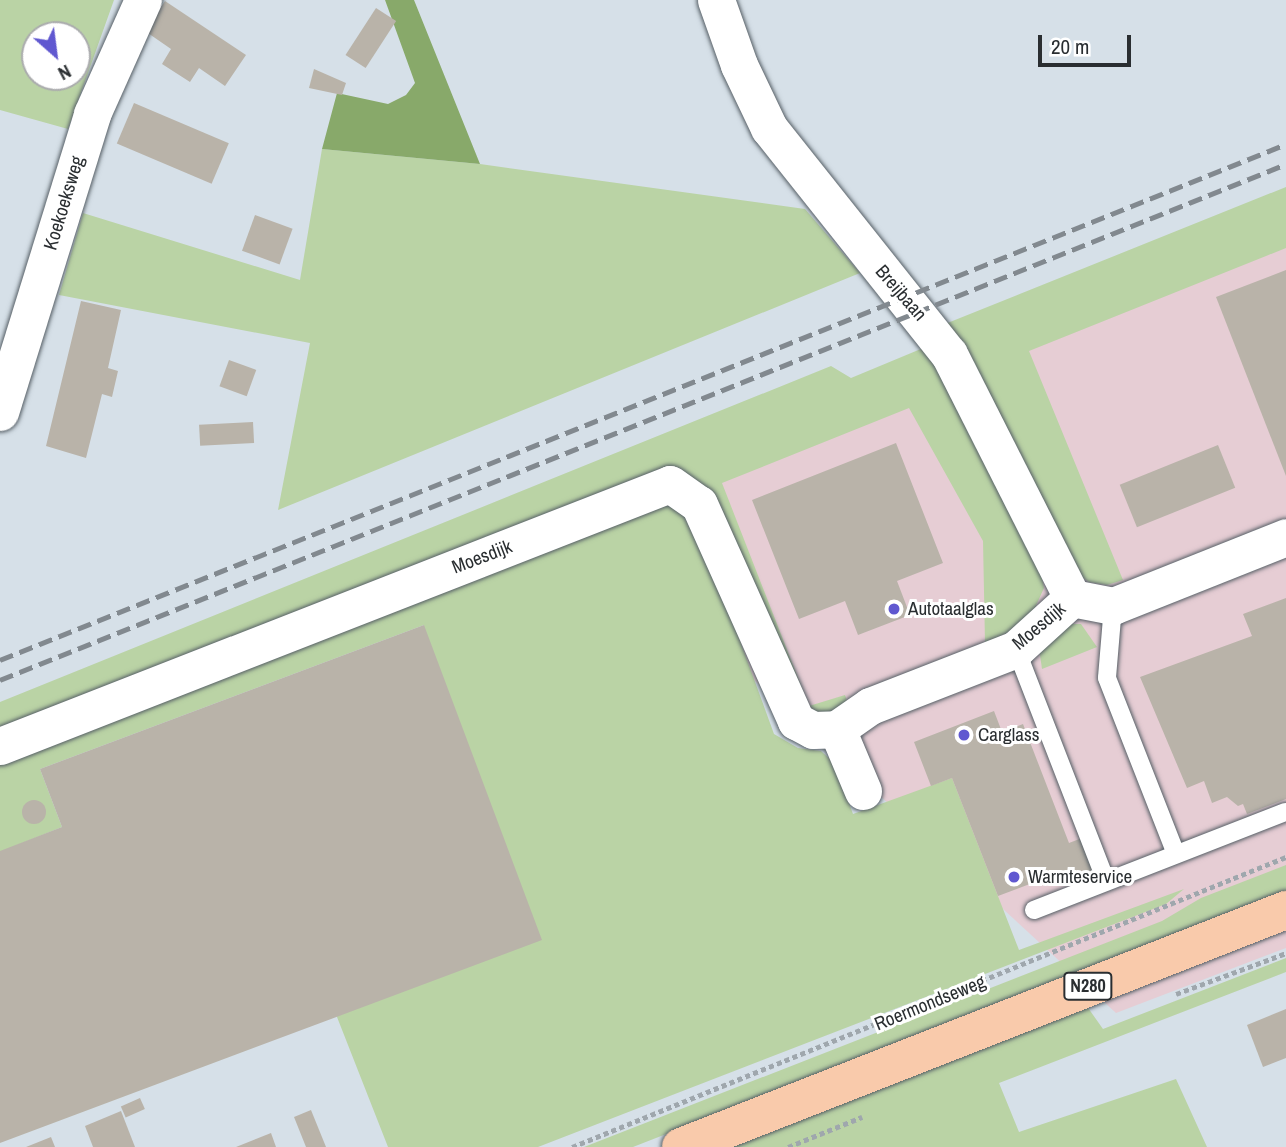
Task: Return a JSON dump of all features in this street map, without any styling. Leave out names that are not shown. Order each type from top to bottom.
[{"type":"main road","name":"N280","points":[[681,1147],[1286,910]]},
{"type":"street","name":"Koekoeksweg","points":[[0,412],[92,114],[143,0]]},
{"type":"street","name":"Breijbaan","points":[[716,0],[739,65],[769,128],[949,354],[1072,598]]},
{"type":"street","name":"Moesdijk","points":[[0,746],[670,484],[699,504],[796,721],[813,730],[837,729],[870,706],[1016,649],[1072,598],[1112,606]]},
{"type":"street","points":[[1112,606],[1286,537]]},
{"type":"street","points":[[837,729],[863,791]]},
{"type":"lane","points":[[1112,606],[1107,678],[1176,854]]},
{"type":"lane","points":[[1016,649],[1106,881]]},
{"type":"lane","points":[[1034,910],[1286,812]]},
{"type":"path","name":"Roermondseweg","points":[[572,1147],[1286,857]]},
{"type":"shaded area","points":[[1286,228],[1286,948],[1116,1013],[568,509]]},
{"type":"green space","points":[[0,0],[114,0],[91,64],[91,21],[21,21],[21,91],[82,91],[68,129],[0,110]]},
{"type":"green space","points":[[385,0],[414,0],[480,164],[322,149],[337,93],[388,104],[406,95],[415,83]]},
{"type":"green space","points":[[322,149],[480,164],[805,209],[860,273],[278,510],[310,343],[59,295],[83,213],[300,280]]},
{"type":"green space","points":[[1286,187],[1286,248],[1029,351],[1123,580],[1107,585],[1089,582],[1075,572],[945,324]]},
{"type":"green space","points":[[928,346],[1040,566],[1044,588],[1034,610],[1011,631],[985,643],[983,541],[909,408],[722,483],[809,706],[845,695],[849,707],[841,716],[799,709],[721,507],[705,490],[0,739],[0,702],[831,366],[851,378]]},
{"type":"green space","points":[[651,504],[679,507],[696,520],[774,734],[798,748],[821,751],[834,763],[853,814],[952,778],[1019,950],[1184,889],[1166,904],[538,1147],[388,1147],[337,1017],[424,625],[40,769],[62,827],[0,852],[0,756]]},
{"type":"green space","points":[[1068,624],[1081,624],[1097,647],[1042,669],[1039,648]]},
{"type":"green space","points":[[1286,865],[1286,891],[633,1147],[584,1147],[1162,921],[1201,898]]},
{"type":"green space","points":[[1286,958],[1286,972],[999,1083],[1019,1132],[1176,1079],[1207,1147],[722,1147],[1086,1005],[1103,1029]]},
{"type":"building","points":[[165,1],[246,55],[225,86],[199,68],[190,82],[162,64],[171,49],[145,31]]},
{"type":"building","points":[[376,8],[396,21],[366,68],[346,55]]},
{"type":"building","points":[[314,69],[346,83],[342,95],[309,88]]},
{"type":"building","points":[[134,103],[229,143],[212,184],[117,144]]},
{"type":"building","points":[[255,215],[293,229],[280,264],[242,251]]},
{"type":"building","points":[[1286,270],[1286,476],[1216,297]]},
{"type":"building","points":[[81,301],[121,310],[108,368],[118,371],[112,397],[102,394],[86,458],[46,446]]},
{"type":"building","points":[[229,360],[256,370],[247,396],[219,386]]},
{"type":"building","points":[[253,422],[254,443],[200,446],[199,425]]},
{"type":"building","points":[[896,443],[943,563],[897,581],[910,615],[858,635],[845,601],[799,619],[752,500]]},
{"type":"building","points":[[1218,445],[1235,488],[1137,527],[1120,485]]},
{"type":"building","points":[[1286,598],[1286,799],[1247,814],[1243,804],[1238,806],[1227,797],[1212,803],[1204,781],[1187,788],[1140,677],[1252,636],[1243,614]]},
{"type":"building","points":[[424,625],[542,940],[0,1143],[0,851],[62,827],[40,769]]},
{"type":"building","points":[[994,711],[1002,732],[1023,724],[1069,843],[1082,838],[1096,873],[1083,877],[1085,882],[1061,886],[1056,874],[998,896],[952,778],[931,786],[914,742]]},
{"type":"building","points":[[34,800],[45,807],[46,812],[39,823],[34,824],[23,817],[22,812],[29,801]]},
{"type":"building","points":[[1286,1009],[1286,1058],[1263,1067],[1247,1025]]},
{"type":"building","points":[[140,1098],[145,1109],[126,1118],[121,1107]]},
{"type":"building","points":[[311,1110],[326,1147],[306,1147],[294,1117]]},
{"type":"building","points":[[121,1111],[135,1147],[93,1147],[85,1126]]},
{"type":"building","points":[[271,1133],[276,1147],[236,1147]]},
{"type":"building","points":[[51,1137],[55,1147],[26,1147]]},
{"type":"railway","points":[[0,660],[1286,144]]},
{"type":"railway","points":[[0,680],[1286,164]]},
{"type":"place","name":"Autotaalglas","points":[[894,609]]},
{"type":"place","name":"Carglass","points":[[964,735]]},
{"type":"place","name":"Warmteservice","points":[[1014,877]]}]
